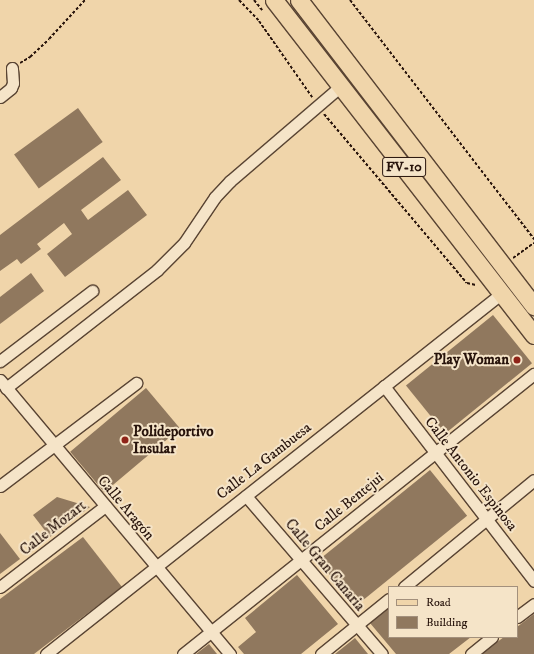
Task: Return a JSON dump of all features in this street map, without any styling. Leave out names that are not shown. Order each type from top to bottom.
[{"type":"main road","name":"FV-10","points":[[274,0],[534,335]]},
{"type":"main road","name":"FV-10","points":[[299,0],[534,306]]},
{"type":"main road","points":[[341,86],[353,84],[375,98]]},
{"type":"street","points":[[0,98],[11,88],[13,83],[12,68]]},
{"type":"street","points":[[3,384],[157,270],[184,243],[215,197],[230,181],[341,86]]},
{"type":"street","points":[[0,361],[92,291]]},
{"type":"street","name":"Calle La Gambuesa","points":[[46,654],[502,293]]},
{"type":"street","name":"Calle Bentejui","points":[[183,654],[534,374]]},
{"type":"street","points":[[0,486],[55,446],[136,383]]},
{"type":"street","name":"Calle Aragón","points":[[3,384],[230,654]]},
{"type":"street","name":"Calle Antonio Espinosa","points":[[384,386],[534,581]]},
{"type":"street","points":[[405,586],[534,480]]},
{"type":"street","name":"Calle Gran Canaria","points":[[246,496],[382,654]]},
{"type":"street","name":"Calle Mozart","points":[[0,587],[105,506]]},
{"type":"street","points":[[321,654],[388,600]]},
{"type":"street","points":[[518,616],[534,604]]},
{"type":"street","points":[[471,654],[491,638]]},
{"type":"path","points":[[12,68],[30,57],[86,0]]},
{"type":"path","points":[[239,0],[259,21],[328,120],[361,157],[466,283],[476,285]]},
{"type":"path","points":[[350,0],[534,239]]},
{"type":"path","points":[[502,266],[534,243]]},
{"type":"building","points":[[78,108],[103,142],[39,188],[14,154]]},
{"type":"building","points":[[103,157],[121,180],[81,210],[88,220],[128,190],[147,215],[65,277],[47,254],[72,234],[64,223],[37,244],[41,249],[21,264],[17,259],[0,271],[0,235]]},
{"type":"building","points":[[31,273],[44,291],[0,324],[0,297]]},
{"type":"building","points":[[493,315],[532,363],[445,434],[406,385]]},
{"type":"building","name":"Polideportivo Insular","points":[[146,388],[180,429],[104,492],[70,452]]},
{"type":"building","points":[[430,470],[467,516],[355,606],[318,561]]},
{"type":"building","points":[[57,497],[90,507],[50,537],[33,515]]},
{"type":"building","points":[[0,533],[20,559],[0,574]]},
{"type":"building","points":[[83,537],[122,587],[34,654],[0,654],[0,599]]},
{"type":"building","points":[[297,575],[338,624],[301,654],[244,654],[238,647],[256,632],[245,618]]},
{"type":"building","points":[[388,609],[388,638],[470,638],[449,654],[396,654],[370,623]]},
{"type":"building","points":[[534,614],[534,654],[481,654],[503,638],[518,638],[518,626]]},
{"type":"building","points":[[355,638],[368,654],[335,654]]},
{"type":"building","points":[[209,644],[217,654],[196,654]]},
{"type":"place","name":"Play Woman","points":[[517,360]]},
{"type":"place","name":"Polideportivo Insular","points":[[125,440]]}]
